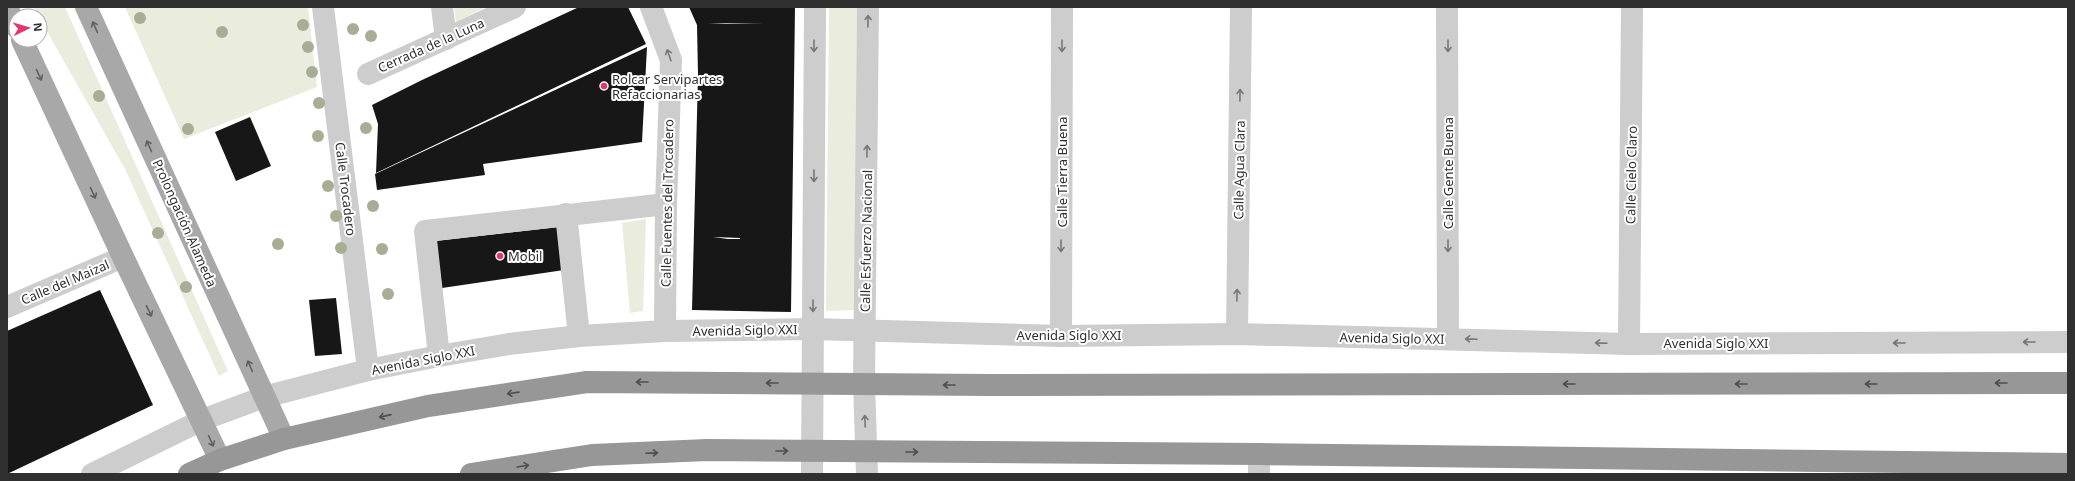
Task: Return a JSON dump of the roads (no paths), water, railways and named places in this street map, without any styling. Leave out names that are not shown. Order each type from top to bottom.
[{"type":"highway","points":[[189,474],[220,460],[284,439],[428,406],[588,382],[864,384],[2068,383]]},
{"type":"highway","points":[[471,474],[592,455],[707,450],[867,452],[1259,464],[2068,464]]},
{"type":"main road","name":"Prolongación Alameda","points":[[86,7],[284,439]]},
{"type":"main road","points":[[26,48],[220,460]]},
{"type":"street","name":"Calle Trocadero","points":[[324,7],[368,370]]},
{"type":"street","points":[[442,7],[446,38]]},
{"type":"street","name":"Cerrada de la Luna","points":[[368,74],[516,7]]},
{"type":"street","name":"Calle Fuentes del Trocadero","points":[[652,7],[671,60],[666,204],[665,331]]},
{"type":"street","points":[[812,474],[813,451],[811,383],[813,329],[815,7]]},
{"type":"street","name":"Calle Esfuerzo Nacional","points":[[867,474],[864,384],[866,329],[868,7]]},
{"type":"street","name":"Calle Tierra Buena","points":[[1061,336],[1062,7]]},
{"type":"street","name":"Calle Agua Clara","points":[[1237,334],[1241,7]]},
{"type":"street","name":"Calle Gente Buena","points":[[1448,7],[1448,339]]},
{"type":"street","name":"Calle Cielo Claro","points":[[1629,344],[1632,7]]},
{"type":"street","points":[[439,356],[425,231],[666,204]]},
{"type":"street","points":[[566,214],[579,336]]},
{"type":"street","name":"Calle del Maizal","points":[[7,307],[123,257]]},
{"type":"street","name":"Avenida Siglo XXI","points":[[92,474],[202,420],[264,397],[368,370],[439,356],[509,344],[579,336],[665,331],[866,329],[1061,336],[1237,334],[1629,344],[2068,342]]},
{"type":"place","name":"Rolcar Servipartes Refaccionarias","points":[[604,86]]},
{"type":"place","name":"Mobil","points":[[500,256]]}]
